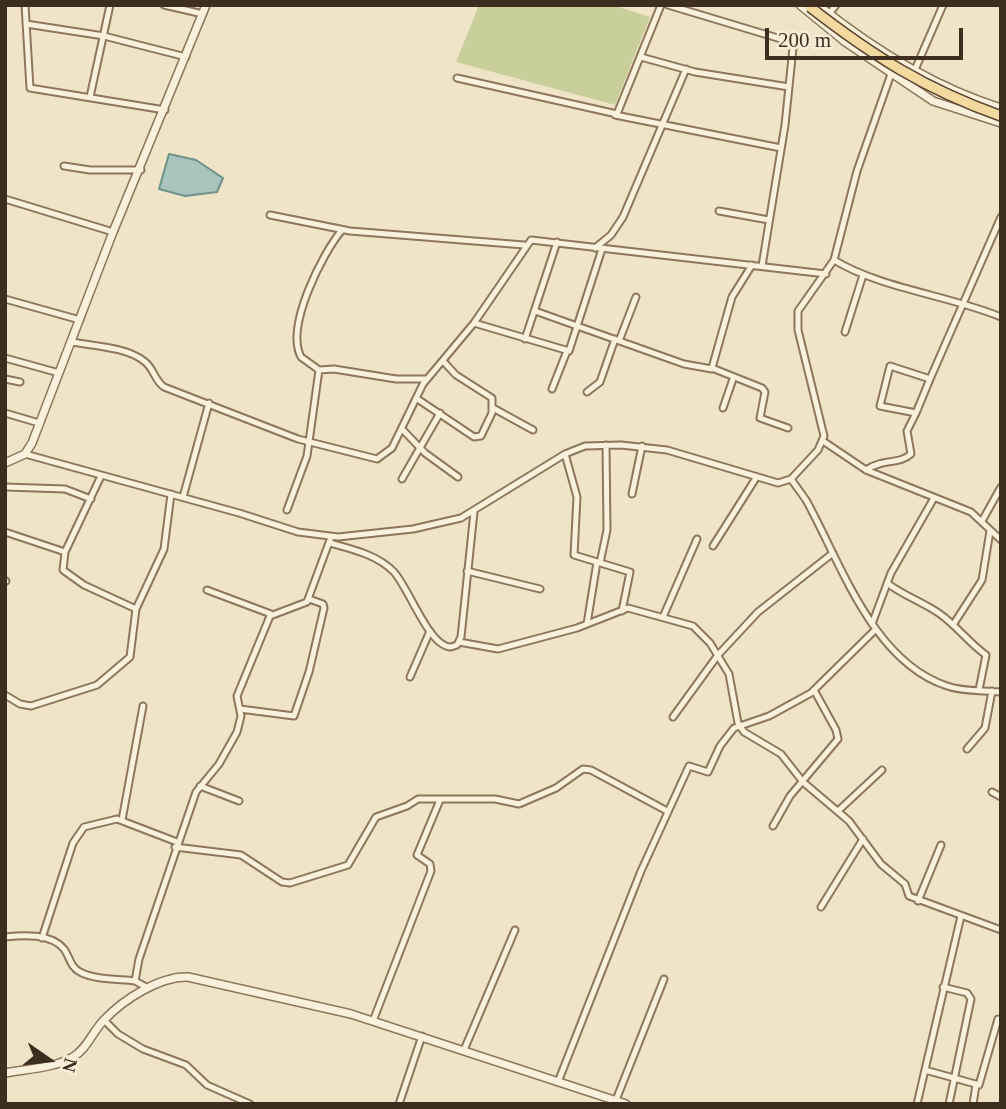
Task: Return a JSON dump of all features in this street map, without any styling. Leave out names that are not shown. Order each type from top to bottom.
[{"type":"main road","points":[[809,6],[913,79],[950,98],[1001,116]]},
{"type":"street","points":[[25,5],[30,88],[165,110]]},
{"type":"street","points":[[90,97],[110,5]]},
{"type":"street","points":[[164,5],[203,14]]},
{"type":"street","points":[[25,454],[206,5]]},
{"type":"street","points":[[615,115],[622,107],[661,5]]},
{"type":"street","points":[[668,5],[789,42],[794,53],[762,266]]},
{"type":"street","points":[[829,14],[836,5]]},
{"type":"street","points":[[914,72],[943,5]]},
{"type":"street","points":[[809,6],[829,14],[914,72],[949,89],[1001,108]]},
{"type":"street","points":[[809,6],[891,74],[933,102],[1001,123]]},
{"type":"street","points":[[26,24],[104,36],[186,57]]},
{"type":"street","points":[[642,57],[686,69],[789,87]]},
{"type":"street","points":[[595,248],[611,235],[623,216],[686,69]]},
{"type":"street","points":[[331,540],[450,521],[474,512],[565,454],[585,446],[642,446],[713,462],[778,483],[791,479],[816,454],[823,441],[797,317],[804,298],[826,274],[834,260],[857,171],[891,74]]},
{"type":"street","points":[[457,78],[615,115],[781,148]]},
{"type":"street","points":[[943,105],[949,89]]},
{"type":"street","points":[[64,166],[90,170],[141,170]]},
{"type":"street","points":[[5,199],[113,232]]},
{"type":"street","points":[[719,211],[769,220]]},
{"type":"street","points":[[271,215],[342,230],[524,245]]},
{"type":"street","points":[[866,470],[878,462],[900,461],[911,454],[906,431],[1001,217]]},
{"type":"street","points":[[342,230],[321,260],[299,327],[299,353],[319,370],[334,369],[396,379],[427,379]]},
{"type":"street","points":[[72,342],[140,358],[150,366],[162,386],[308,442],[377,459],[387,454],[427,379],[474,323],[524,245],[535,239],[826,274]]},
{"type":"street","points":[[525,339],[557,242]]},
{"type":"street","points":[[552,389],[578,326],[602,249]]},
{"type":"street","points":[[834,260],[863,275],[965,302],[1001,317]]},
{"type":"street","points":[[712,369],[727,309],[752,265]]},
{"type":"street","points":[[845,332],[863,275]]},
{"type":"street","points":[[587,392],[600,382],[636,297]]},
{"type":"street","points":[[5,299],[81,320]]},
{"type":"street","points":[[535,311],[691,366],[712,369],[764,390],[761,418],[788,428]]},
{"type":"street","points":[[474,323],[568,351]]},
{"type":"street","points":[[5,358],[59,373]]},
{"type":"street","points":[[416,398],[480,438],[494,408],[490,395],[456,375],[443,361]]},
{"type":"street","points":[[916,413],[880,406],[890,366],[930,379]]},
{"type":"street","points":[[287,510],[305,461],[319,370]]},
{"type":"street","points":[[5,379],[20,382]]},
{"type":"street","points":[[723,408],[733,379]]},
{"type":"street","points":[[183,497],[209,402]]},
{"type":"street","points":[[494,408],[533,430]]},
{"type":"street","points":[[5,413],[39,423]]},
{"type":"street","points":[[401,479],[440,413]]},
{"type":"street","points":[[402,429],[420,448],[458,477]]},
{"type":"street","points":[[823,441],[866,470],[967,510],[1001,540]]},
{"type":"street","points":[[587,624],[607,530],[606,445]]},
{"type":"street","points":[[632,494],[642,446]]},
{"type":"street","points":[[5,463],[25,454],[331,540],[378,560],[392,571],[441,646],[451,648],[459,642],[474,512]]},
{"type":"street","points":[[565,454],[577,497],[573,553],[631,573],[622,611]]},
{"type":"street","points":[[101,476],[65,552],[62,567],[65,573],[136,609]]},
{"type":"street","points":[[713,546],[756,478]]},
{"type":"street","points":[[791,479],[873,627],[890,647],[930,678],[952,687],[1001,692]]},
{"type":"street","points":[[5,487],[65,489],[91,499]]},
{"type":"street","points":[[982,521],[1001,487]]},
{"type":"street","points":[[5,695],[23,705],[31,706],[97,685],[130,657],[136,609],[164,549],[171,494]]},
{"type":"street","points":[[558,1082],[667,811],[689,766],[708,772],[728,734],[739,725],[769,716],[814,690],[873,627],[887,583],[934,498]]},
{"type":"street","points":[[953,625],[982,580],[990,531]]},
{"type":"street","points":[[5,532],[65,552]]},
{"type":"street","points":[[663,617],[697,539]]},
{"type":"street","points":[[207,590],[271,614],[305,603],[309,599],[331,540]]},
{"type":"street","points":[[673,717],[718,656],[762,609],[833,553]]},
{"type":"street","points":[[467,570],[540,589]]},
{"type":"street","points":[[887,583],[953,625],[965,640],[986,657],[979,690]]},
{"type":"street","points":[[240,709],[294,716],[309,672],[324,608],[323,604],[309,599]]},
{"type":"street","points":[[459,642],[498,649],[587,624],[622,611],[638,609],[693,626],[718,656],[733,685],[739,725],[747,735],[781,754],[803,782],[838,811],[881,864],[902,881],[909,896],[1001,930]]},
{"type":"street","points":[[135,981],[144,940],[176,844],[200,786],[233,743],[240,723],[239,692],[271,614]]},
{"type":"street","points":[[410,677],[430,631]]},
{"type":"street","points":[[773,826],[790,796],[838,736],[814,690]]},
{"type":"street","points":[[967,749],[985,729],[992,691]]},
{"type":"street","points":[[122,820],[143,706]]},
{"type":"street","points":[[42,938],[79,833],[87,826],[122,820],[176,844],[241,855],[282,882],[290,883],[348,864],[378,815],[403,808],[418,799],[495,799],[519,804],[552,790],[579,770],[588,769],[667,811]]},
{"type":"street","points":[[838,811],[882,770]]},
{"type":"street","points":[[200,786],[239,801]]},
{"type":"street","points":[[992,792],[1001,797]]},
{"type":"street","points":[[373,1021],[431,871],[430,864],[417,855],[440,800]]},
{"type":"street","points":[[821,907],[863,839]]},
{"type":"street","points":[[918,901],[941,845]]},
{"type":"street","points":[[917,1104],[961,916]]},
{"type":"street","points":[[464,1050],[515,930]]},
{"type":"street","points":[[5,937],[42,938],[62,948],[72,965],[82,974],[135,981],[149,988]]},
{"type":"street","points":[[5,1073],[69,1059],[79,1052],[104,1020],[149,988],[167,979],[188,977],[310,1002],[626,1104]]},
{"type":"street","points":[[616,1100],[664,979]]},
{"type":"street","points":[[943,988],[967,993],[971,999],[949,1104]]},
{"type":"street","points":[[972,1104],[976,1085],[982,1080],[998,1019]]},
{"type":"street","points":[[104,1020],[118,1034],[142,1049],[186,1065],[211,1088],[250,1104]]},
{"type":"street","points":[[399,1104],[422,1037]]},
{"type":"street","points":[[925,1070],[976,1085]]},
{"type":"green space","points":[[479,5],[613,5],[650,17],[615,105],[456,62]]},
{"type":"water","points":[[169,154],[196,160],[223,178],[217,192],[185,196],[159,189]]}]
